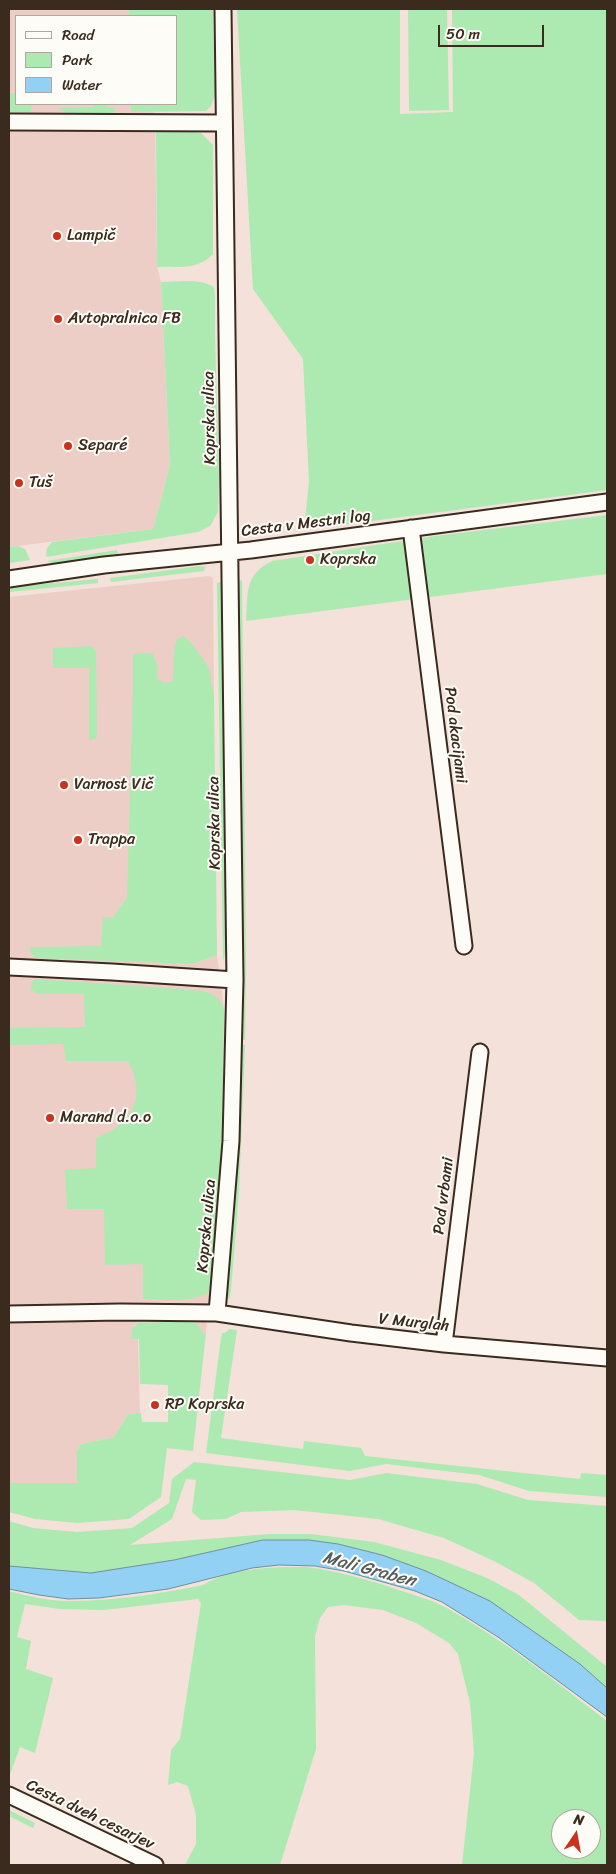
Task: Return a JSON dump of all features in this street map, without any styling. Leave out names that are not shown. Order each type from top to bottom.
[{"type":"street","name":"Koprska ulica","points":[[217,1313],[232,1141],[235,980],[223,9]]},
{"type":"street","points":[[9,122],[223,123]]},
{"type":"street","name":"Cesta v Mestni log","points":[[9,579],[607,502]]},
{"type":"street","name":"Pod akacijami","points":[[412,528],[464,946]]},
{"type":"street","points":[[9,967],[235,980]]},
{"type":"street","name":"Pod vrbami","points":[[444,1344],[480,1052]]},
{"type":"street","points":[[9,1314],[217,1313]]},
{"type":"street","name":"V Murglah","points":[[217,1313],[351,1333],[444,1344],[607,1358]]},
{"type":"street","name":"Cesta dveh cesarjev","points":[[9,1795],[155,1865]]},
{"type":"shaded area","points":[[9,9],[129,9],[129,15],[15,15],[15,105],[131,105],[132,112],[155,112],[157,267],[161,282],[170,465],[153,529],[9,547]]},
{"type":"shaded area","points":[[209,576],[213,578],[214,697],[127,898],[120,907],[193,964],[217,955],[224,1009],[222,1142],[206,1333],[203,1333],[196,1324],[188,1321],[139,1323],[134,1326],[131,1339],[138,1339],[140,1413],[128,1414],[114,1437],[81,1444],[77,1451],[77,1483],[9,1483],[9,597]]},
{"type":"green space","points":[[129,9],[213,9],[215,94],[211,106],[206,111],[131,112],[131,105],[178,105],[178,15],[129,15]]},
{"type":"green space","points":[[237,9],[400,9],[400,114],[453,112],[452,9],[607,9],[607,490],[304,530],[309,482],[303,359],[253,289]]},
{"type":"green space","points":[[408,9],[447,9],[449,110],[409,111]]},
{"type":"green space","points":[[9,93],[15,93],[15,105],[32,105],[31,112],[10,113]]},
{"type":"green space","points":[[93,105],[105,105],[106,107],[115,108],[115,113],[76,114],[62,111],[58,108],[93,107]]},
{"type":"green space","points":[[156,131],[190,131],[201,133],[213,145],[213,254],[194,265],[157,267]]},
{"type":"green space","points":[[195,281],[214,287],[219,478],[218,512],[210,526],[198,532],[46,557],[47,548],[52,542],[153,529],[170,465],[161,282]]},
{"type":"green space","points":[[607,515],[607,574],[246,621],[249,586],[252,579],[256,572],[272,561],[435,536]]},
{"type":"green space","points":[[18,546],[25,549],[30,560],[9,563],[9,547]]},
{"type":"green space","points":[[117,550],[118,554],[55,564],[47,561]]},
{"type":"green space","points":[[200,566],[205,567],[204,571],[111,582],[110,578]]},
{"type":"green space","points":[[98,579],[98,583],[9,592],[9,587]]},
{"type":"green space","points":[[242,580],[245,1040],[241,1039],[238,598],[239,581]]},
{"type":"green space","points":[[221,582],[226,951],[223,961],[217,583]]},
{"type":"green space","points":[[184,636],[193,645],[209,668],[214,697],[217,955],[193,964],[36,958],[30,952],[30,947],[101,946],[103,917],[112,918],[127,898],[133,654],[152,653],[158,666],[157,679],[165,683],[173,681],[174,651],[177,639]]},
{"type":"green space","points":[[91,646],[96,650],[97,736],[95,739],[89,740],[89,668],[53,668],[53,648]]},
{"type":"green space","points":[[36,979],[195,990],[213,995],[222,1004],[224,1009],[222,1142],[210,1291],[203,1295],[178,1300],[143,1299],[143,1264],[105,1265],[104,1209],[67,1209],[65,1170],[96,1168],[96,1138],[109,1132],[127,1117],[133,1108],[136,1086],[134,1074],[128,1061],[66,1061],[63,1044],[9,1045],[9,1028],[85,1027],[84,994],[39,994],[31,990],[32,982]]},
{"type":"green space","points":[[241,1045],[245,1045],[239,1193],[231,1291],[230,1298],[228,1299],[226,1291],[235,1192]]},
{"type":"green space","points":[[188,1321],[197,1324],[203,1333],[206,1333],[193,1451],[167,1448],[161,1497],[129,1519],[77,1523],[35,1519],[9,1512],[9,1483],[77,1483],[77,1451],[81,1444],[114,1437],[128,1414],[141,1413],[142,1422],[168,1422],[168,1385],[140,1384],[139,1339],[131,1339],[132,1329],[138,1323]]},
{"type":"green space","points":[[229,1329],[237,1330],[221,1438],[303,1449],[304,1441],[361,1448],[365,1456],[580,1479],[581,1473],[607,1475],[607,1497],[529,1491],[479,1475],[386,1464],[350,1471],[206,1453],[221,1338],[222,1333]]},
{"type":"green space","points":[[194,1462],[350,1480],[386,1473],[477,1484],[528,1500],[607,1506],[607,1621],[579,1620],[534,1583],[496,1562],[444,1538],[378,1519],[294,1510],[241,1512],[226,1519],[201,1520],[192,1512],[196,1480],[186,1479],[172,1519],[130,1545],[270,1534],[311,1534],[374,1542],[441,1560],[487,1578],[519,1595],[607,1667],[607,1688],[580,1664],[490,1601],[426,1571],[382,1555],[338,1544],[309,1540],[263,1540],[174,1560],[91,1573],[9,1566],[9,1521],[33,1528],[77,1532],[132,1528],[169,1503],[172,1479]]},
{"type":"green space","points":[[307,1567],[319,1569],[353,1576],[434,1602],[466,1619],[508,1647],[607,1721],[607,1865],[462,1865],[474,1753],[470,1703],[458,1654],[449,1643],[416,1623],[383,1610],[344,1605],[328,1607],[320,1618],[315,1636],[316,1749],[280,1865],[185,1865],[196,1844],[196,1815],[188,1786],[177,1782],[168,1785],[171,1750],[180,1739],[201,1603],[198,1599],[104,1610],[60,1609],[25,1604],[17,1637],[31,1641],[26,1669],[53,1678],[35,1753],[20,1747],[9,1777],[9,1591],[54,1600],[102,1600],[153,1594],[203,1585],[214,1579],[240,1571]]},
{"type":"green space","points":[[9,1810],[35,1823],[33,1828],[9,1816]]},
{"type":"water","name":"Mali Graben","points":[[263,1540],[309,1540],[338,1544],[382,1555],[426,1571],[490,1601],[580,1664],[607,1688],[607,1717],[498,1637],[442,1602],[415,1591],[344,1571],[315,1566],[279,1565],[252,1568],[168,1589],[99,1598],[68,1599],[9,1589],[9,1566],[91,1573],[174,1560]]},
{"type":"place","name":"Lampič","points":[[57,236]]},
{"type":"place","name":"Avtopralnica FB","points":[[58,319]]},
{"type":"place","name":"Separé","points":[[68,446]]},
{"type":"place","name":"Tuš","points":[[19,483]]},
{"type":"place","name":"Koprska","points":[[310,560]]},
{"type":"place","name":"Varnost Vič","points":[[64,785]]},
{"type":"place","name":"Trappa","points":[[78,840]]},
{"type":"place","name":"Marand d.o.o","points":[[50,1118]]},
{"type":"place","name":"RP Koprska","points":[[155,1405]]}]
